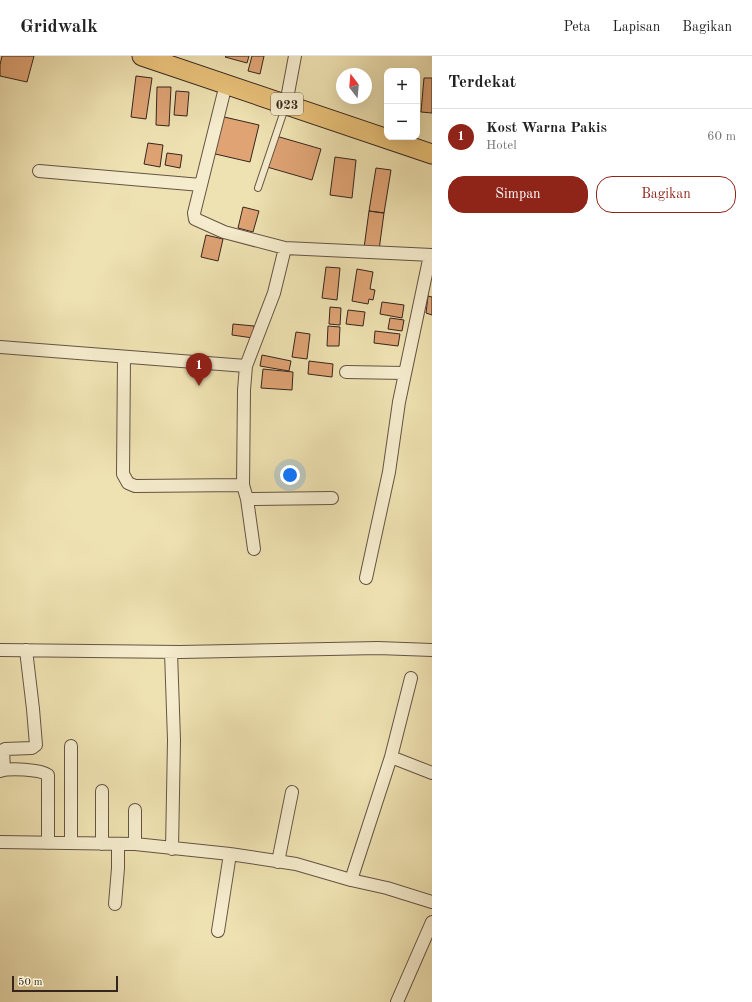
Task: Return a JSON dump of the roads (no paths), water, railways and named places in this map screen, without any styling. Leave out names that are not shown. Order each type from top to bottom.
[{"type":"main road","name":"023","points":[[142,56],[432,154]]},
{"type":"street","points":[[286,104],[295,56]]},
{"type":"street","points":[[226,84],[200,185],[194,213],[195,219],[224,232],[285,248],[431,255],[404,374],[389,472],[366,578]]},
{"type":"street","points":[[39,171],[200,185]]},
{"type":"street","points":[[254,549],[247,499],[243,485],[244,390],[246,366],[274,293],[285,248]]},
{"type":"street","points":[[0,347],[246,366]]},
{"type":"street","points":[[124,357],[123,474],[128,483],[135,486],[243,485]]},
{"type":"street","points":[[346,372],[404,374]]},
{"type":"street","points":[[247,499],[332,498]]},
{"type":"street","points":[[0,650],[171,652],[378,648],[432,650]]},
{"type":"street","points":[[26,650],[34,709],[36,746],[32,748],[3,750],[2,771],[43,772],[48,774],[48,843]]},
{"type":"street","points":[[171,652],[174,740],[172,849]]},
{"type":"street","points":[[351,880],[391,757],[411,678]]},
{"type":"street","points":[[71,746],[71,843]]},
{"type":"street","points":[[391,757],[432,773]]},
{"type":"street","points":[[102,791],[102,844]]},
{"type":"street","points":[[278,862],[292,792]]},
{"type":"street","points":[[135,810],[136,844]]},
{"type":"street","points":[[0,842],[136,844],[230,854],[296,864],[351,880],[387,888],[432,902]]},
{"type":"street","points":[[115,904],[118,844]]},
{"type":"street","points":[[218,931],[230,854]]},
{"type":"street","points":[[398,1002],[432,922]]},
{"type":"lane","points":[[258,188],[286,104]]},
{"type":"place","name":"Kost Warna Pakis","points":[[199,386]]}]
